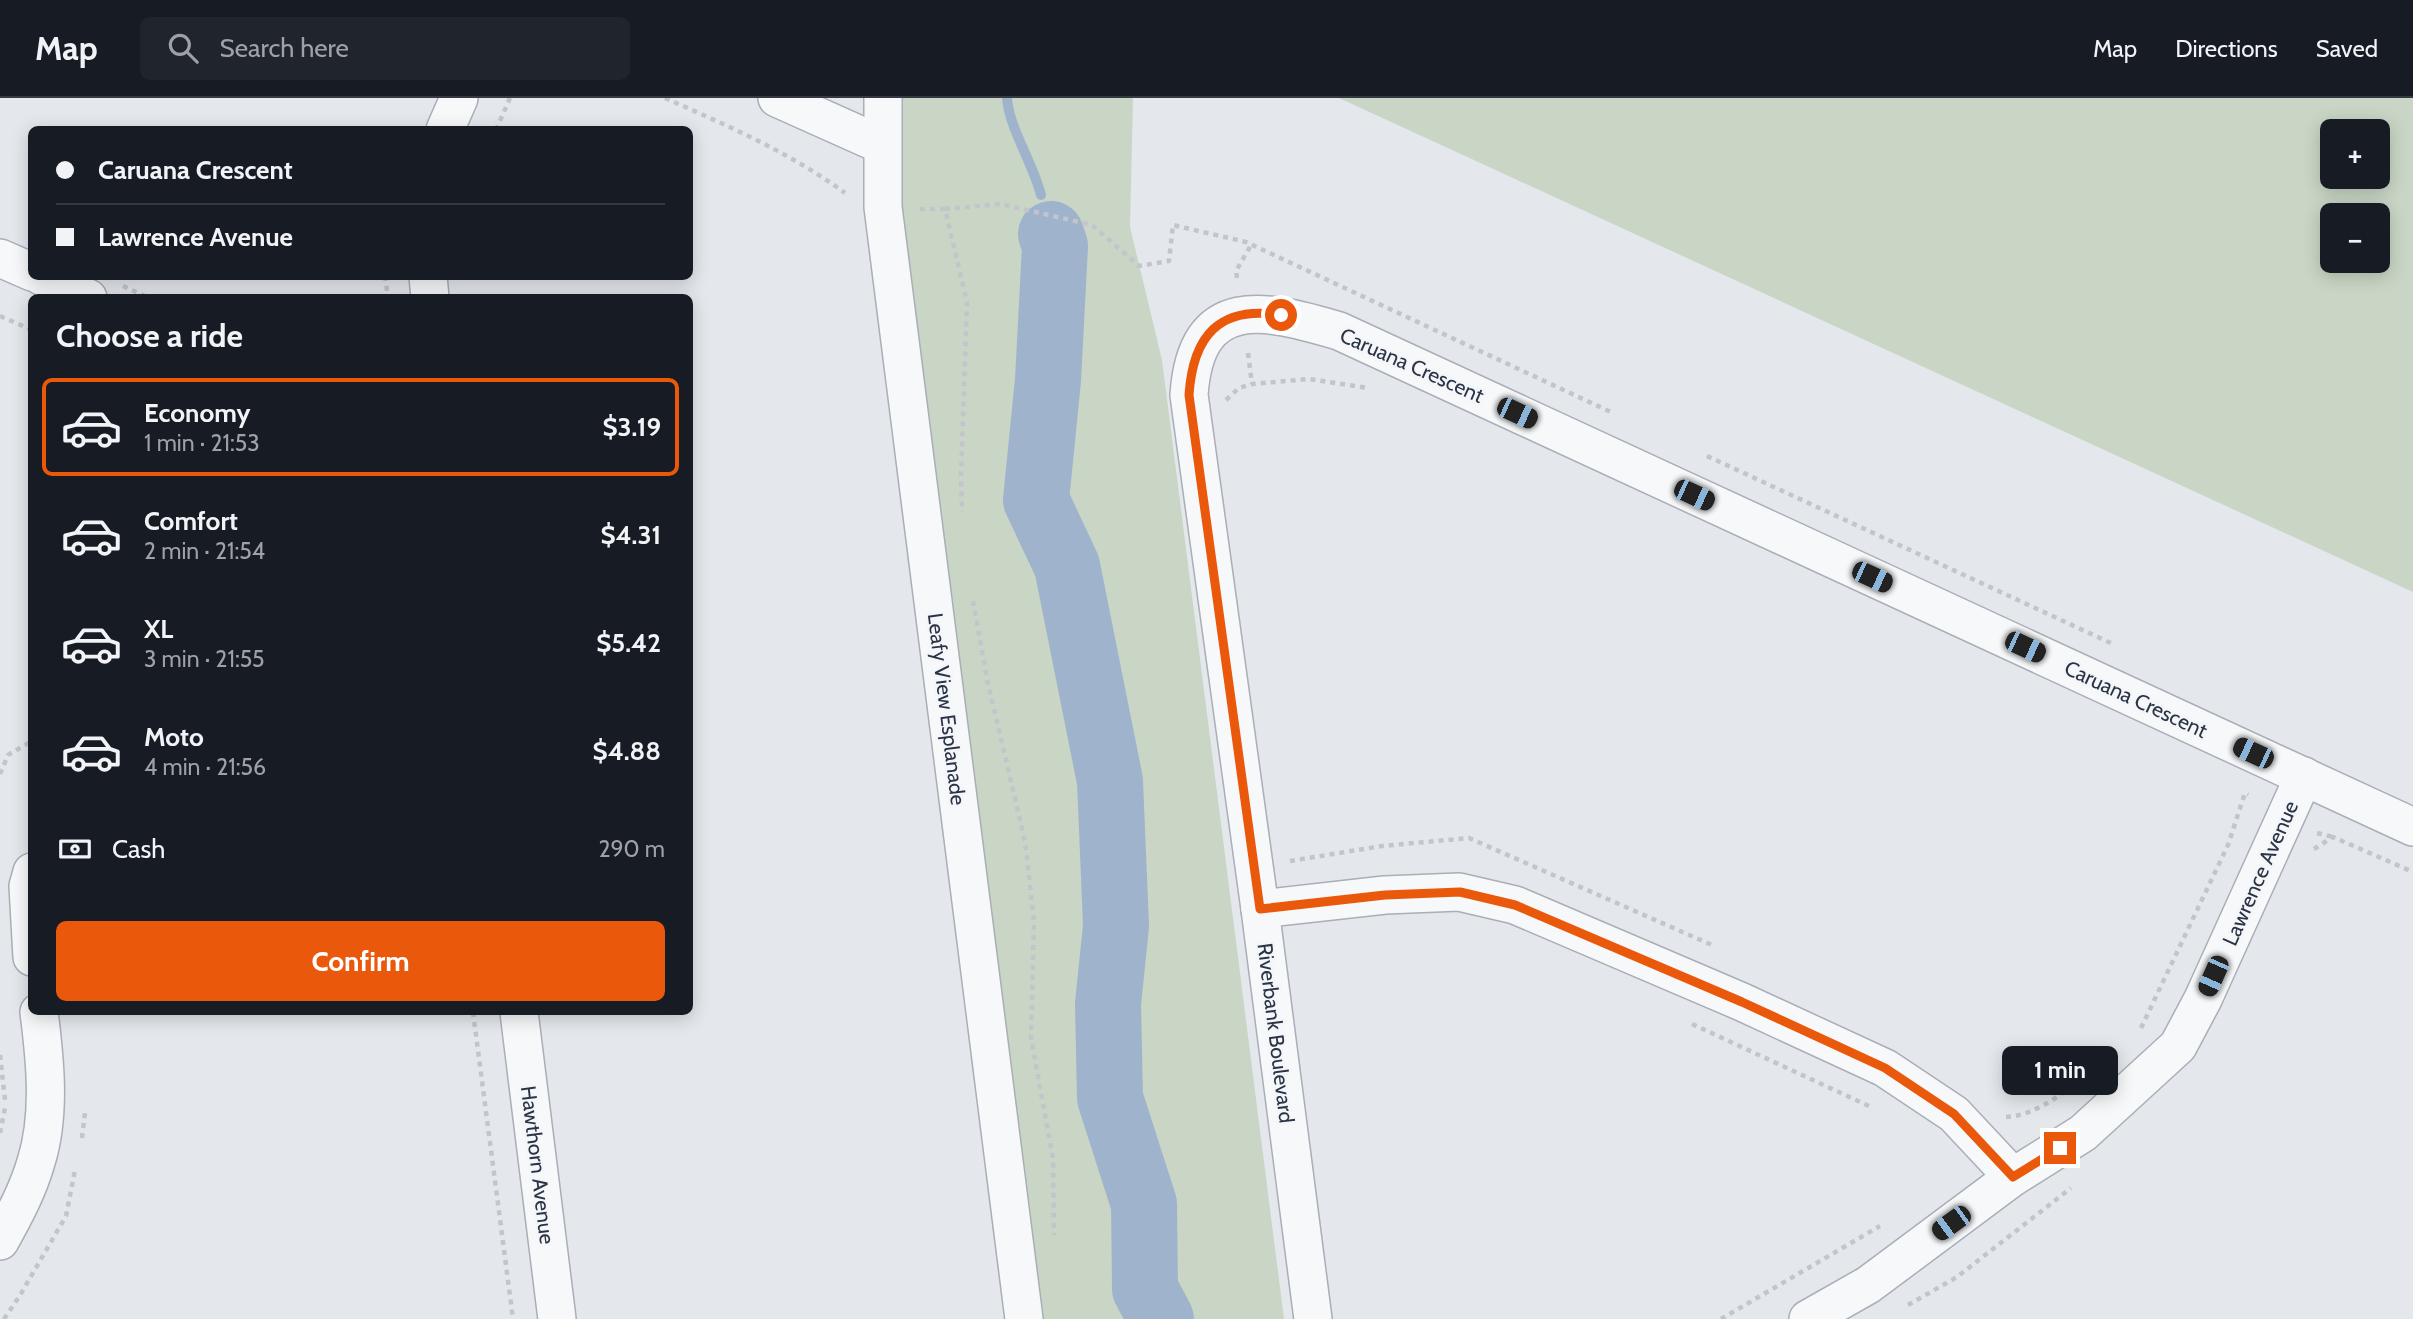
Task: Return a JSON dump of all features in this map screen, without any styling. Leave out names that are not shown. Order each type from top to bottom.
[{"type":"street","points":[[447,126],[459,98]]},
{"type":"street","points":[[777,98],[882,145]]},
{"type":"street","name":"Leafy View Esplanade","points":[[883,98],[883,207],[1024,1319]]},
{"type":"street","points":[[0,258],[28,270]]},
{"type":"street","points":[[58,280],[101,290]]},
{"type":"street","name":"Caruana Crescent","points":[[1243,314],[1267,313],[1339,331],[2413,827]]},
{"type":"street","name":"Riverbank Boulevard","points":[[1243,314],[1225,321],[1205,337],[1195,354],[1189,395],[1313,1319]]},
{"type":"street","name":"Lawrence Avenue","points":[[1808,1319],[1868,1284],[2013,1177],[2083,1133],[2178,1046],[2203,999],[2304,776]]},
{"type":"street","points":[[1260,909],[1385,895],[1460,892],[1515,905],[1742,1002],[1885,1068],[1954,1114],[2013,1177]]},
{"type":"street","points":[[0,1241],[17,1210],[37,1161],[45,1108],[45,1057],[39,1015]]},
{"type":"street","name":"Hawthorn Avenue","points":[[519,1015],[557,1319]]},
{"type":"path","points":[[498,126],[510,98]]},
{"type":"path","points":[[665,98],[715,120],[821,175],[845,193]]},
{"type":"path","points":[[883,207],[945,209],[1001,204],[1093,225],[1139,266],[1169,261],[1173,225]]},
{"type":"path","points":[[945,209],[967,302],[962,516]]},
{"type":"path","points":[[101,290],[125,294]]},
{"type":"path","points":[[0,316],[28,328]]},
{"type":"path","points":[[1225,402],[1239,388],[1246,386],[1309,379],[1367,388],[1379,393]]},
{"type":"path","points":[[972,589],[987,679],[1025,841],[1034,922],[1031,1038],[1053,1158],[1054,1248]]},
{"type":"path","points":[[0,774],[8,755],[28,743]]},
{"type":"path","points":[[2232,787],[2316,833],[2333,837]]},
{"type":"path","points":[[2139,1032],[2228,845],[2245,793]]},
{"type":"path","points":[[1282,855],[1289,862],[1382,846],[1469,838],[1714,946]]},
{"type":"path","points":[[473,1015],[513,1319]]},
{"type":"path","points":[[1688,1022],[1881,1111]]},
{"type":"path","points":[[0,1055],[6,1103],[0,1133]]},
{"type":"path","points":[[2000,1118],[2020,1116],[2036,1110],[2101,1063]]},
{"type":"path","points":[[1721,1319],[1889,1221]]},
{"type":"green space","points":[[902,98],[1133,98],[1130,227],[1162,360],[1284,1319],[1035,1319],[895,190]]},
{"type":"green space","points":[[1339,98],[2413,98],[2413,592]]},
{"type":"waterway","points":[[1007,98],[1012,121],[1041,195]]},
{"type":"waterway","points":[[1051,234],[1055,246],[1048,380],[1036,500],[1067,566],[1110,781],[1116,926],[1108,1004],[1110,1098],[1144,1204],[1145,1289],[1161,1319]]},
{"type":"route","points":[[1281,315],[1243,314],[1225,321],[1205,337],[1195,354],[1189,395],[1260,909],[1385,895],[1460,892],[1515,905],[1742,1002],[1885,1068],[1954,1114],[2013,1177],[2060,1148]]}]
